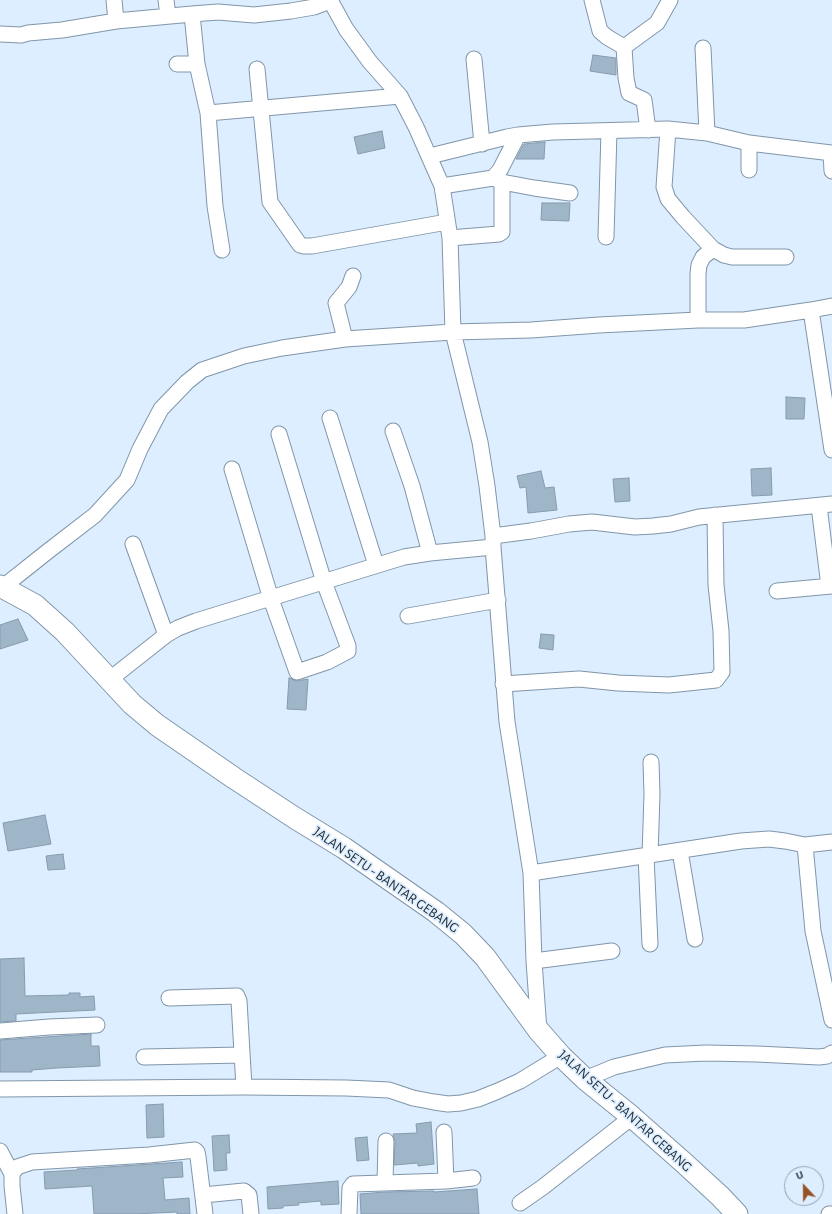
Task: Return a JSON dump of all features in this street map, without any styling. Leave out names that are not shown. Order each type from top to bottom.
[{"type":"main road","name":"JALAN SETU - BANTAR GEBANG","points":[[1,587],[34,605],[65,632],[132,704],[158,725],[234,778],[344,848],[436,912],[463,934],[485,957],[539,1031],[561,1056],[585,1079],[632,1117],[699,1176],[737,1214]]},
{"type":"street","points":[[114,0],[116,21]]},
{"type":"street","points":[[166,0],[168,16]]},
{"type":"street","points":[[592,0],[600,31],[624,47]]},
{"type":"street","points":[[624,47],[657,23],[670,0]]},
{"type":"street","points":[[0,34],[21,35],[116,21],[218,12],[254,15],[314,7],[330,1],[346,29],[366,56],[400,96],[430,156],[442,186],[450,238],[453,332],[480,442],[487,486],[493,541],[507,722],[531,873],[534,961],[539,1031]]},
{"type":"street","points":[[192,14],[197,64],[208,113],[215,206],[222,250]]},
{"type":"street","points":[[624,47],[626,78],[629,93],[644,100],[648,130]]},
{"type":"street","points":[[703,48],[707,133]]},
{"type":"street","points":[[474,59],[482,144]]},
{"type":"street","points":[[177,64],[197,64]]},
{"type":"street","points":[[257,69],[270,202],[300,245],[312,246],[447,222]]},
{"type":"street","points":[[208,113],[400,96]]},
{"type":"street","points":[[430,156],[518,135],[553,132],[668,129],[707,133],[749,143],[831,153],[832,171]]},
{"type":"street","points":[[668,129],[664,188],[668,199],[713,249],[724,255],[732,257],[786,257]]},
{"type":"street","points":[[606,236],[610,131]]},
{"type":"street","points":[[450,238],[502,232],[497,180],[500,170],[518,135]]},
{"type":"street","points":[[749,143],[749,170]]},
{"type":"street","points":[[442,186],[497,180],[534,188],[570,193]]},
{"type":"street","points":[[698,320],[699,265],[703,257],[713,249]]},
{"type":"street","points":[[345,340],[336,303],[349,287],[353,276]]},
{"type":"street","points":[[1,587],[95,515],[113,496],[127,480],[161,409],[187,382],[202,370],[244,356],[282,348],[345,340],[453,332],[531,330],[599,324],[698,320],[744,320],[832,306]]},
{"type":"street","points":[[811,310],[832,450]]},
{"type":"street","points":[[330,418],[376,565]]},
{"type":"street","points":[[393,431],[412,486],[430,553]]},
{"type":"street","points":[[232,469],[271,599],[296,671],[298,673],[327,662],[348,651],[348,646],[324,582],[279,434]]},
{"type":"street","points":[[109,680],[166,635],[178,628],[196,621],[404,557],[493,541],[531,531],[569,524],[592,522],[635,527],[653,526],[715,515],[825,505],[830,586],[777,591]]},
{"type":"street","points":[[503,684],[580,679],[618,683],[669,685],[716,680],[722,672],[721,631],[716,585],[715,515]]},
{"type":"street","points":[[133,544],[166,635]]},
{"type":"street","points":[[408,616],[498,600]]},
{"type":"street","points":[[650,944],[648,856],[652,794],[651,762]]},
{"type":"street","points":[[531,873],[740,841],[769,839],[805,845],[832,842]]},
{"type":"street","points":[[805,845],[813,931],[826,960],[832,1020]]},
{"type":"street","points":[[680,851],[695,939]]},
{"type":"street","points":[[534,961],[612,951]]},
{"type":"street","points":[[170,998],[237,996],[239,1001],[244,1087]]},
{"type":"street","points":[[0,1031],[97,1025]]},
{"type":"street","points":[[585,1079],[614,1067],[665,1055],[706,1053],[819,1057],[827,1056],[832,1052]]},
{"type":"street","points":[[144,1057],[242,1055]]},
{"type":"street","points":[[0,1089],[244,1087],[346,1088],[389,1090],[413,1098],[448,1104],[478,1099],[520,1081],[561,1056]]},
{"type":"street","points":[[520,1203],[543,1187],[632,1117]]},
{"type":"street","points":[[444,1132],[446,1181]]},
{"type":"street","points":[[385,1183],[386,1140]]},
{"type":"street","points":[[12,1174],[17,1167],[32,1162],[149,1155],[195,1150],[198,1157],[205,1214]]},
{"type":"street","points":[[0,1151],[12,1174],[14,1214]]},
{"type":"street","points":[[349,1214],[351,1185],[353,1184],[446,1181],[473,1178]]},
{"type":"street","points":[[203,1195],[244,1191],[249,1195],[251,1214]]},
{"type":"building","points":[[593,55],[616,58],[616,75],[590,71]]},
{"type":"building","points":[[382,131],[385,148],[358,154],[354,137]]},
{"type":"building","points":[[545,142],[544,159],[516,159],[524,144]]},
{"type":"building","points":[[542,203],[570,203],[569,221],[541,220]]},
{"type":"building","points":[[786,397],[805,398],[804,419],[786,419]]},
{"type":"building","points":[[771,468],[772,495],[752,496],[751,469]]},
{"type":"building","points":[[541,471],[545,488],[554,487],[557,510],[528,513],[526,487],[520,488],[517,476]]},
{"type":"building","points":[[629,478],[630,501],[615,502],[613,479]]},
{"type":"building","points":[[18,619],[28,640],[0,649],[0,625]]},
{"type":"building","points":[[541,634],[554,635],[553,650],[539,648]]},
{"type":"building","points":[[289,678],[296,681],[308,679],[306,710],[287,709]]},
{"type":"building","points":[[45,815],[51,844],[8,851],[3,823]]},
{"type":"building","points":[[63,854],[65,869],[48,870],[46,856]]},
{"type":"building","points":[[24,958],[25,996],[69,995],[69,993],[80,993],[80,997],[94,996],[95,1010],[16,1014],[16,1021],[0,1022],[0,959]]},
{"type":"building","points":[[91,1034],[91,1046],[99,1046],[100,1066],[32,1070],[32,1072],[0,1072],[0,1040]]},
{"type":"building","points":[[163,1104],[164,1137],[147,1138],[146,1105]]},
{"type":"building","points":[[431,1122],[434,1164],[418,1166],[418,1163],[394,1165],[395,1141],[393,1134],[417,1133],[416,1124]]},
{"type":"building","points":[[229,1135],[230,1153],[226,1153],[227,1170],[214,1171],[212,1136]]},
{"type":"building","points":[[367,1137],[369,1160],[357,1161],[355,1138]]},
{"type":"building","points":[[182,1162],[183,1177],[163,1178],[165,1200],[189,1198],[190,1214],[177,1214],[177,1212],[94,1214],[92,1186],[45,1189],[44,1172]]},
{"type":"building","points":[[338,1181],[339,1204],[321,1205],[321,1201],[298,1203],[299,1205],[268,1209],[267,1187]]},
{"type":"building","points":[[477,1189],[479,1214],[361,1214],[360,1194]]}]
